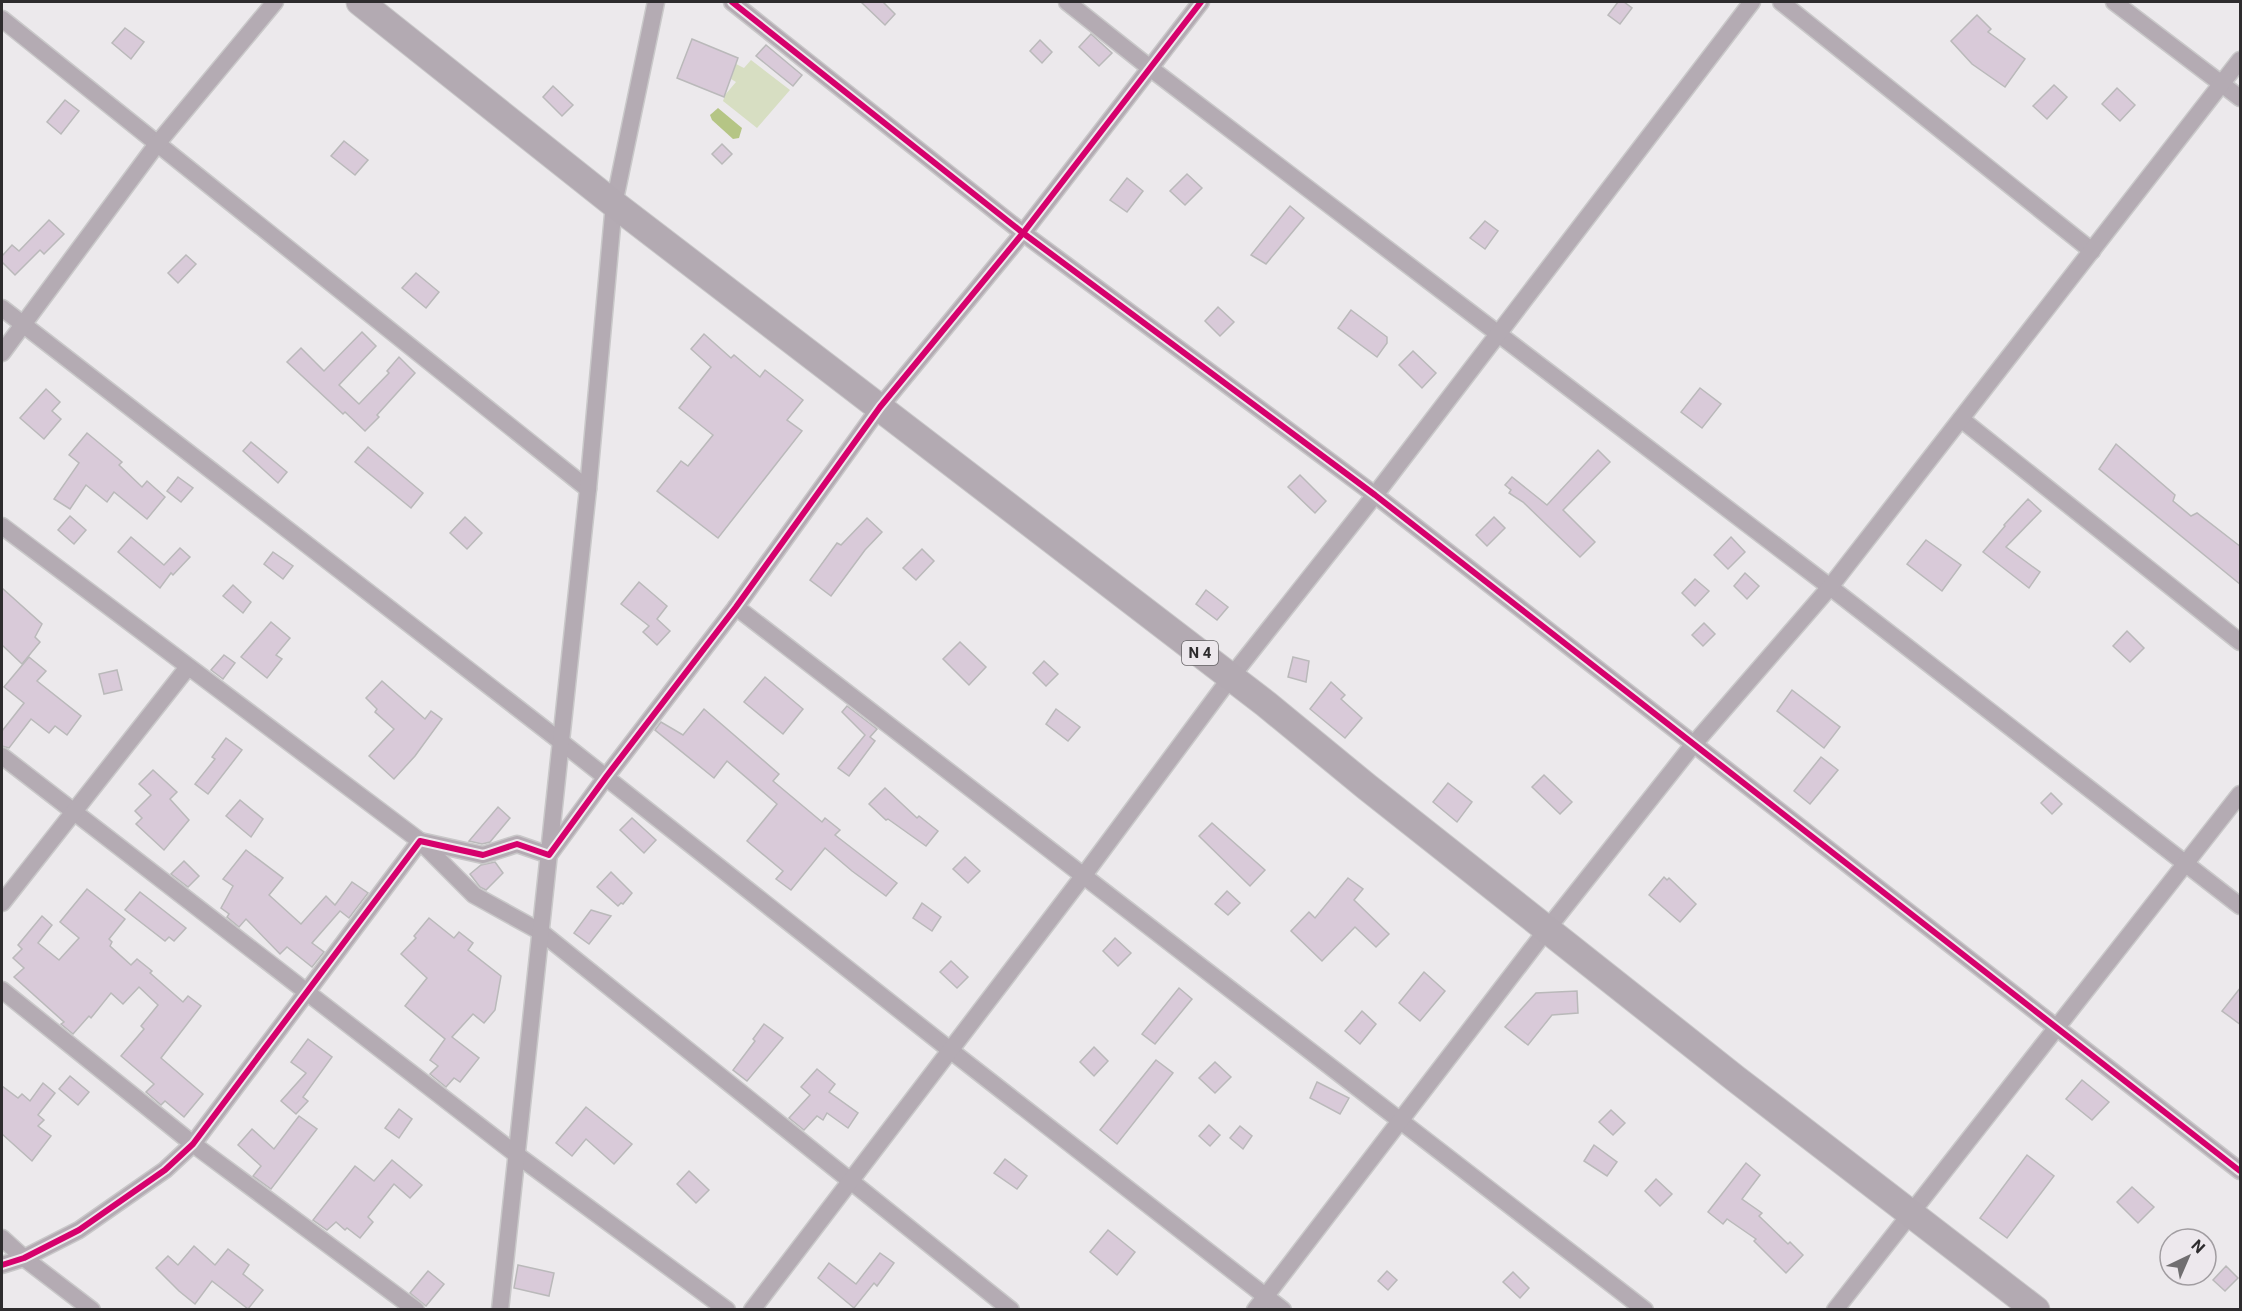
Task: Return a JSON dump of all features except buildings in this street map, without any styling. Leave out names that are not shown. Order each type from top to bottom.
[{"type":"highway","name":"N 4","points":[[360,2],[614,204],[1231,677],[1736,1079],[2036,1310]]},
{"type":"street","points":[[2,353],[157,144],[275,2]]},
{"type":"street","points":[[500,1310],[588,489],[614,204],[656,2]]},
{"type":"street","points":[[732,2],[1023,233],[1375,495],[2241,1171]]},
{"type":"street","points":[[1067,2],[2241,906]]},
{"type":"street","points":[[549,855],[736,608],[880,407],[1023,233],[1201,2]]},
{"type":"street","points":[[752,1310],[1084,875],[1231,677],[1375,495],[1752,2]]},
{"type":"street","points":[[1781,2],[2092,251]]},
{"type":"street","points":[[2114,2],[2241,98]]},
{"type":"street","points":[[2,19],[588,489]]},
{"type":"street","points":[[1255,1310],[1264,1295],[1548,928],[1693,745],[1830,588],[2241,60]]},
{"type":"street","points":[[2,308],[560,741],[1283,1310]]},
{"type":"street","points":[[1961,419],[2241,642]]},
{"type":"street","points":[[2,526],[420,841],[474,895],[541,932],[1011,1310]]},
{"type":"street","points":[[736,608],[1645,1310]]},
{"type":"street","points":[[2,903],[188,666]]},
{"type":"street","points":[[2,756],[517,1155],[727,1310]]},
{"type":"street","points":[[1835,1310],[2241,794]]},
{"type":"street","points":[[420,841],[483,855],[517,844],[549,855]]},
{"type":"street","points":[[2,1265],[24,1258],[79,1230],[165,1170],[193,1144],[420,841]]},
{"type":"street","points":[[2,990],[193,1144],[416,1310]]},
{"type":"street","points":[[2,1238],[24,1258],[92,1310]]},
{"type":"shaded area","points":[[751,60],[790,90],[757,128],[723,101],[736,82],[731,79],[736,64],[744,68]]},
{"type":"shaded area","points":[[718,108],[742,128],[739,138],[733,139],[712,120],[710,115]]},
{"type":"cycle path","points":[[732,2],[1023,233],[1375,495],[2240,1171]]},
{"type":"cycle path","points":[[2,1265],[24,1258],[79,1230],[165,1170],[193,1144],[420,841],[483,855],[517,844],[549,855],[736,607],[880,407],[1023,233],[1201,2]]}]
